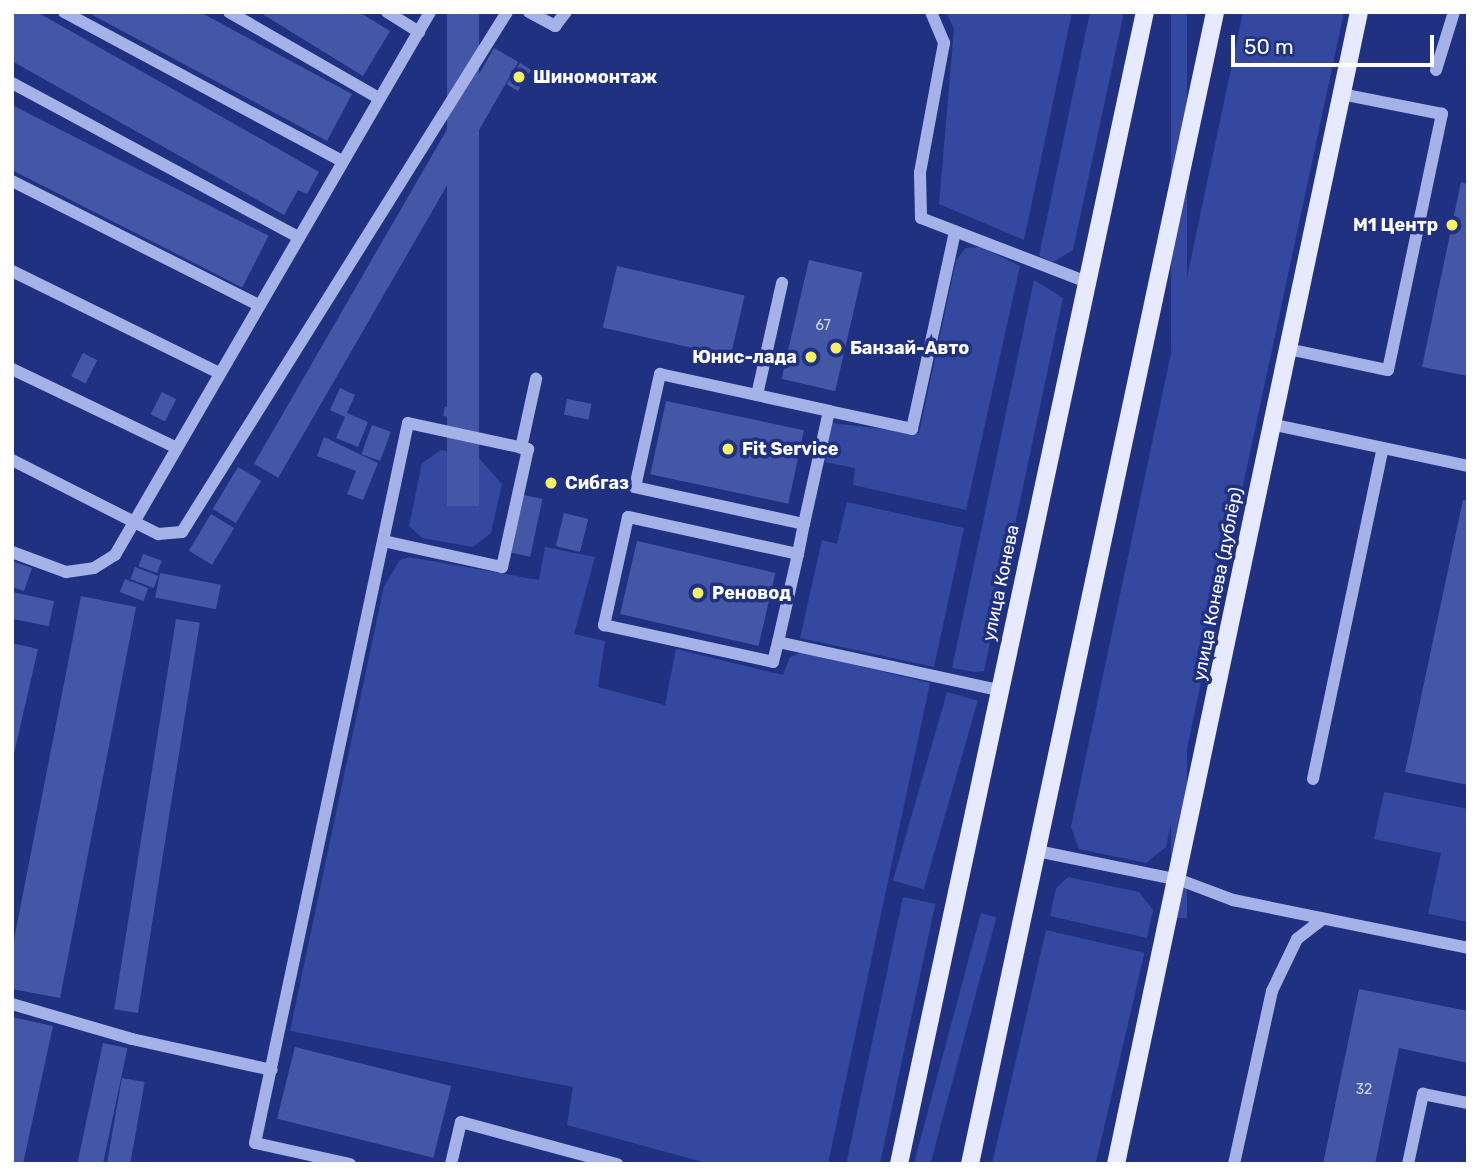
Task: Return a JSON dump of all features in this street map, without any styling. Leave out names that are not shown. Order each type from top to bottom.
[{"type":"main road","name":"улица Конева","points":[[899,1164],[1144,12]]},
{"type":"main road","points":[[970,1164],[1215,12]]},
{"type":"main road","name":"улица Конева (дублёр)","points":[[1116,1164],[1180,880],[1271,424],[1359,12]]},
{"type":"street","points":[[64,12],[340,160]]},
{"type":"street","points":[[229,12],[377,97]]},
{"type":"street","points":[[387,12],[419,32]]},
{"type":"street","points":[[12,552],[66,572],[94,568],[115,555],[217,372],[298,237],[377,97],[430,12]]},
{"type":"street","points":[[12,460],[158,534],[182,532],[508,12]]},
{"type":"street","points":[[529,12],[555,26],[566,12]]},
{"type":"street","points":[[931,12],[944,43],[920,173],[921,218],[1087,282]]},
{"type":"street","points":[[1436,69],[1454,12]]},
{"type":"street","points":[[12,83],[298,237]]},
{"type":"street","points":[[1287,349],[1388,370],[1442,114],[1342,94]]},
{"type":"street","points":[[12,181],[257,304]]},
{"type":"street","points":[[804,524],[635,487],[660,374],[912,429],[955,232]]},
{"type":"street","points":[[12,271],[217,372]]},
{"type":"street","points":[[757,395],[782,283]]},
{"type":"street","points":[[12,369],[176,447]]},
{"type":"street","points":[[521,448],[536,379]]},
{"type":"street","points":[[798,554],[628,517],[604,625],[774,662],[778,642],[798,554],[829,411]]},
{"type":"street","points":[[350,1164],[255,1143],[272,1070],[383,541],[408,424],[528,449],[502,567],[383,541]]},
{"type":"street","points":[[1271,424],[1468,466]]},
{"type":"street","points":[[1313,779],[1383,448]]},
{"type":"street","points":[[778,642],[999,690]]},
{"type":"street","points":[[1037,850],[1180,880],[1233,900],[1468,948]]},
{"type":"street","points":[[1234,1164],[1272,991],[1297,939],[1323,919]]},
{"type":"street","points":[[12,1004],[132,1039],[272,1070]]},
{"type":"street","points":[[1408,1164],[1423,1094],[1468,1102]]},
{"type":"street","points":[[451,1164],[461,1122],[617,1164]]},
{"type":"shaded area","points":[[946,12],[1072,12],[1024,240],[939,204],[954,29]]},
{"type":"shaded area","points":[[1090,12],[1124,12],[1073,250],[1053,262],[1039,256]]},
{"type":"shaded area","points":[[1171,12],[1187,12],[1187,918],[1171,918]]},
{"type":"shaded area","points":[[1243,12],[1344,12],[1166,847],[1146,863],[1079,849],[1071,827]]},
{"type":"shaded area","points":[[981,247],[1020,266],[966,510],[853,485],[855,468],[825,462],[832,423],[919,433],[956,261],[965,248]]},
{"type":"shaded area","points":[[1034,280],[1063,298],[984,671],[952,668]]},
{"type":"shaded area","points":[[441,450],[478,457],[502,484],[491,533],[473,547],[422,538],[409,526],[422,463]]},
{"type":"shaded area","points":[[847,502],[964,528],[934,667],[800,638],[822,540],[837,544]]},
{"type":"shaded area","points":[[545,547],[595,557],[574,634],[605,641],[598,687],[665,705],[676,649],[783,675],[790,657],[801,652],[930,683],[828,1164],[710,1164],[567,1125],[573,1087],[290,1031],[384,586],[400,560],[409,557],[539,580]]},
{"type":"shaded area","points":[[947,692],[978,701],[924,889],[893,880]]},
{"type":"shaded area","points":[[1384,792],[1468,809],[1468,922],[1428,914],[1441,853],[1374,839]]},
{"type":"shaded area","points":[[1068,877],[1139,892],[1153,910],[1147,938],[1050,916],[1056,888]]},
{"type":"shaded area","points":[[903,897],[935,904],[880,1164],[846,1164]]},
{"type":"shaded area","points":[[981,913],[996,917],[930,1164],[914,1161]]},
{"type":"shaded area","points":[[1046,930],[1144,953],[1096,1164],[992,1163]]},
{"type":"building","points":[[12,12],[37,12],[319,172],[307,194],[298,190],[284,215],[12,61]]},
{"type":"building","points":[[87,12],[200,12],[352,94],[327,141]]},
{"type":"building","points":[[259,12],[359,12],[390,31],[363,76]]},
{"type":"building","points":[[447,12],[479,12],[479,506],[447,506]]},
{"type":"building","points":[[494,48],[518,62],[278,478],[254,464]]},
{"type":"building","name":"Шиномонтаж","points":[[520,63],[531,70],[518,91],[507,84]]},
{"type":"building","points":[[12,105],[269,236],[242,287],[12,170]]},
{"type":"building","points":[[1461,182],[1468,184],[1468,376],[1422,367]]},
{"type":"building","points":[[809,260],[863,272],[835,391],[782,379]]},
{"type":"building","points":[[617,266],[745,295],[730,357],[603,327]]},
{"type":"building","points":[[83,353],[97,360],[85,383],[71,376]]},
{"type":"building","points":[[340,388],[355,395],[347,413],[368,422],[358,447],[336,438],[345,417],[330,410]]},
{"type":"building","points":[[162,392],[176,399],[165,422],[151,414]]},
{"type":"building","points":[[567,399],[592,404],[588,419],[564,415]]},
{"type":"building","name":"Fit Service","points":[[666,401],[804,430],[788,504],[650,474]]},
{"type":"building","points":[[445,407],[459,410],[457,419],[443,416]]},
{"type":"building","points":[[372,425],[391,432],[380,461],[361,454]]},
{"type":"building","points":[[324,437],[378,463],[363,500],[347,494],[356,471],[317,456]]},
{"type":"building","points":[[238,467],[261,481],[236,523],[213,509]]},
{"type":"building","points":[[519,494],[542,499],[530,557],[507,552]]},
{"type":"building","points":[[1463,500],[1468,501],[1468,785],[1405,772]]},
{"type":"building","points":[[564,513],[588,519],[580,552],[556,546]]},
{"type":"building","points":[[211,514],[234,528],[212,565],[189,551]]},
{"type":"building","name":"Реновод","points":[[637,541],[775,573],[758,646],[620,614]]},
{"type":"building","points":[[143,554],[162,561],[157,573],[139,566]]},
{"type":"building","points":[[12,561],[32,568],[24,591],[12,587]]},
{"type":"building","points":[[135,567],[158,576],[154,588],[130,579]]},
{"type":"building","points":[[160,573],[221,585],[216,609],[155,598]]},
{"type":"building","points":[[125,579],[148,588],[143,601],[120,592]]},
{"type":"building","points":[[12,592],[54,601],[49,626],[12,619]]},
{"type":"building","points":[[81,596],[136,607],[60,998],[12,989],[12,950]]},
{"type":"building","points":[[176,619],[200,623],[138,1013],[114,1009]]},
{"type":"building","points":[[12,643],[38,649],[13,758],[12,758]]},
{"type":"building","points":[[1359,989],[1468,1011],[1468,1063],[1399,1048],[1375,1164],[1323,1164]]},
{"type":"building","points":[[12,1017],[53,1026],[23,1164],[12,1164]]},
{"type":"building","points":[[103,1043],[127,1048],[103,1164],[77,1164]]},
{"type":"building","points":[[295,1047],[451,1086],[433,1158],[277,1119]]},
{"type":"building","points":[[122,1078],[145,1082],[130,1164],[107,1164]]},
{"type":"place","name":"Шиномонтаж","points":[[519,77]]},
{"type":"place","name":"М1 Центр","points":[[1452,225]]},
{"type":"place","name":"Банзай-Авто","points":[[836,348]]},
{"type":"place","name":"Юнис-лада","points":[[811,357]]},
{"type":"place","name":"Fit Service","points":[[728,449]]},
{"type":"place","name":"Сибгаз","points":[[551,483]]},
{"type":"place","name":"Реновод","points":[[698,593]]}]
